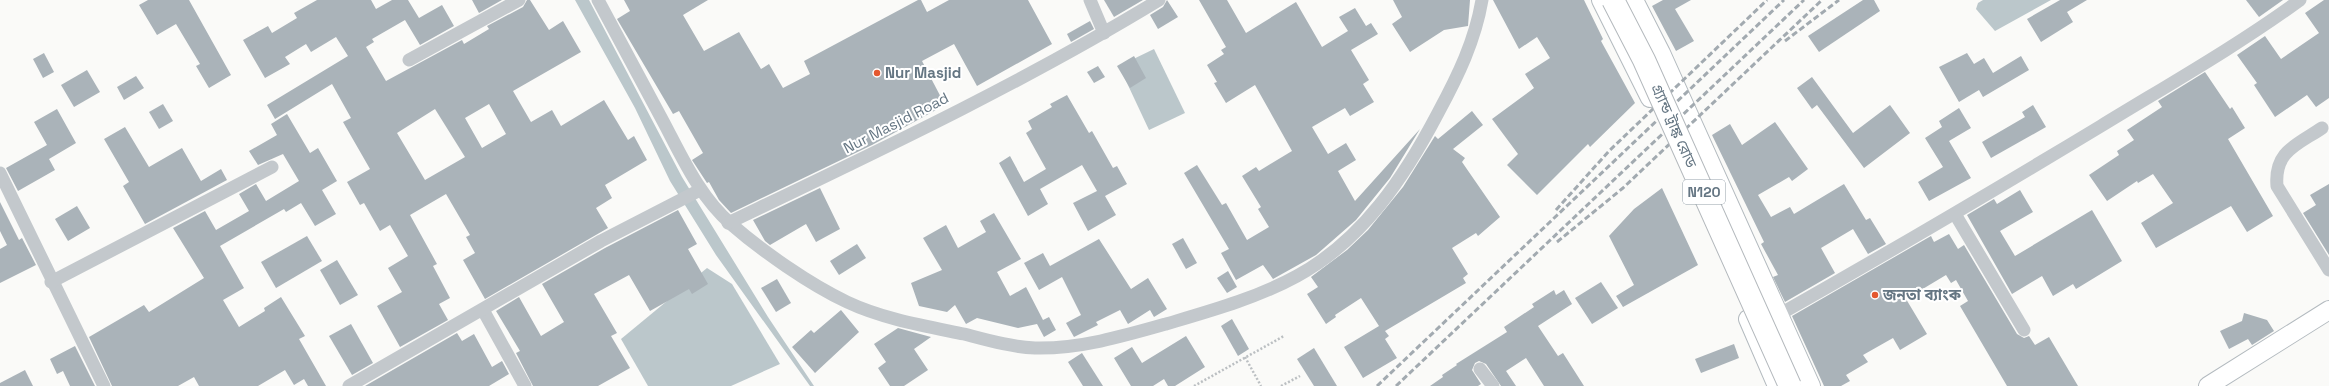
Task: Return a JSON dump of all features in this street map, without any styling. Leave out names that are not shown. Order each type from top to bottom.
[{"type":"highway","name":"গ্র্যান্ড ট্রাঙ্ক রোড","points":[[1613,0],[1644,60],[1790,386]]},
{"type":"street","points":[[409,60],[519,0]]},
{"type":"street","points":[[598,0],[700,190],[728,222],[804,276],[846,302],[886,316],[1002,343],[1033,348],[1069,346],[1135,333],[1193,316],[1268,289],[1298,276],[1319,262],[1340,245],[1380,205],[1399,182],[1414,158],[1456,79],[1478,22],[1482,0]]},
{"type":"street","points":[[1090,0],[1104,33]]},
{"type":"street","name":"Nur Masjid Road","points":[[728,222],[903,139],[1104,33],[1159,0]]},
{"type":"street","points":[[1601,0],[1692,185],[1777,386]]},
{"type":"street","points":[[1634,0],[1661,53],[1780,314],[1811,386]]},
{"type":"street","points":[[1780,314],[1955,214],[2259,30],[2300,0]]},
{"type":"street","points":[[2322,128],[2283,154],[2276,174],[2277,186],[2329,270]]},
{"type":"street","points":[[51,282],[272,166]]},
{"type":"street","points":[[0,173],[51,282],[104,386]]},
{"type":"street","points":[[349,386],[602,242],[700,190]]},
{"type":"street","points":[[1955,214],[2024,330]]},
{"type":"street","points":[[483,310],[526,386]]},
{"type":"street","points":[[2208,386],[2329,310]]},
{"type":"street","points":[[1480,370],[1493,386]]},
{"type":"path","points":[[1194,386],[1284,336]]},
{"type":"path","points":[[1245,357],[1261,386]]},
{"type":"path","points":[[1281,386],[1300,376]]},
{"type":"shaded area","points":[[575,0],[589,0],[682,177],[768,317],[814,386],[810,386],[716,255],[670,181],[635,108]]},
{"type":"shaded area","points":[[1983,0],[2051,0],[1995,31],[1976,9],[1978,3]]},
{"type":"shaded area","points":[[1154,49],[1185,113],[1149,130],[1119,66]]},
{"type":"shaded area","points":[[707,268],[732,284],[780,364],[731,386],[648,386],[621,339]]},
{"type":"building","points":[[148,0],[189,0],[231,75],[209,88],[196,66],[200,64],[176,24],[157,35],[139,5]]},
{"type":"building","points":[[317,0],[371,0],[376,9],[392,0],[408,0],[419,18],[442,5],[454,26],[420,45],[405,20],[372,39],[374,42],[366,47],[386,81],[462,40],[464,44],[489,29],[487,26],[523,7],[527,0],[530,0],[549,30],[563,21],[581,52],[513,91],[531,122],[552,110],[561,126],[604,100],[628,140],[634,136],[647,160],[605,185],[612,198],[596,208],[608,228],[485,299],[463,260],[475,253],[466,237],[470,235],[446,194],[410,215],[437,264],[433,266],[450,298],[439,304],[448,320],[400,347],[377,306],[402,292],[388,268],[408,256],[390,225],[380,231],[364,203],[360,205],[347,182],[370,169],[343,122],[351,118],[332,84],[275,119],[267,105],[348,56],[336,37],[311,52],[306,44],[285,57],[290,64],[265,78],[243,40],[268,26],[272,33],[297,18],[294,13]],"holes":[[[489,104],[506,134],[482,148],[465,118]],[[435,109],[465,157],[425,180],[397,133]]]},
{"type":"building","points":[[472,0],[502,0],[479,13]]},
{"type":"building","points":[[624,0],[708,0],[683,15],[704,51],[739,32],[761,69],[769,64],[783,88],[810,74],[804,61],[918,0],[921,0],[927,12],[949,0],[1028,0],[1052,44],[977,86],[954,44],[922,61],[945,105],[872,145],[731,213],[719,200],[709,182],[707,183],[692,160],[703,153],[679,111],[673,114],[617,19],[630,11]]},
{"type":"building","points":[[1104,0],[1143,0],[1114,17]]},
{"type":"building","points":[[1167,0],[1178,17],[1158,29],[1150,15],[1163,7]]},
{"type":"building","points":[[1199,0],[1227,0],[1246,33],[1296,2],[1322,47],[1348,31],[1339,17],[1355,8],[1366,26],[1371,23],[1378,34],[1351,50],[1369,80],[1363,84],[1374,102],[1350,116],[1345,108],[1312,127],[1328,154],[1346,143],[1356,160],[1338,171],[1355,201],[1420,129],[1390,178],[1356,220],[1316,255],[1273,279],[1263,265],[1236,280],[1221,253],[1229,249],[1184,173],[1197,165],[1222,205],[1226,203],[1247,240],[1269,227],[1258,209],[1261,207],[1242,176],[1256,167],[1259,171],[1292,151],[1255,85],[1226,103],[1214,83],[1217,82],[1207,65],[1224,54],[1221,50],[1226,47]]},
{"type":"building","points":[[1393,0],[1470,0],[1468,26],[1444,30],[1410,52],[1392,24],[1402,17]]},
{"type":"building","points":[[1493,0],[1584,0],[1603,39],[1601,41],[1635,103],[1590,147],[1588,144],[1537,195],[1507,165],[1518,154],[1492,119],[1534,88],[1525,74],[1550,58],[1537,37],[1519,49]]},
{"type":"building","points":[[1663,0],[1691,0],[1675,9],[1694,41],[1676,51],[1652,6]]},
{"type":"building","points":[[1863,0],[1874,0],[1880,11],[1819,52],[1808,36]]},
{"type":"building","points":[[2060,0],[2087,0],[2067,12],[2073,22],[2041,42],[2027,19]]},
{"type":"building","points":[[2246,0],[2283,0],[2259,17]]},
{"type":"building","points":[[2324,0],[2329,0],[2329,98],[2316,107],[2307,95],[2275,117],[2254,85],[2257,83],[2237,55],[2265,36],[2281,59],[2319,33],[2305,13]]},
{"type":"building","points":[[1090,21],[1094,29],[1071,42],[1067,34]]},
{"type":"building","points":[[44,53],[54,72],[43,78],[33,59]]},
{"type":"building","points":[[1967,53],[1974,64],[1984,58],[1993,73],[2021,56],[2029,70],[1983,97],[1979,90],[1959,102],[1939,67]]},
{"type":"building","points":[[1134,56],[1146,78],[1130,88],[1117,66]]},
{"type":"building","points":[[1098,66],[1105,77],[1094,83],[1087,72]]},
{"type":"building","points":[[87,70],[100,92],[74,107],[61,85]]},
{"type":"building","points":[[2205,72],[2230,109],[2232,107],[2245,128],[2228,139],[2273,216],[2247,232],[2231,206],[2156,248],[2141,223],[2173,203],[2153,174],[2138,183],[2137,181],[2107,201],[2089,175],[2119,155],[2117,151],[2134,140],[2127,130],[2162,107],[2158,101]]},
{"type":"building","points":[[136,76],[144,88],[124,100],[117,87]]},
{"type":"building","points":[[1812,77],[1853,133],[1890,105],[1910,133],[1864,168],[1817,105],[1812,109],[1797,88]]},
{"type":"building","points":[[1067,95],[1089,133],[1092,131],[1113,168],[1117,166],[1127,184],[1105,196],[1116,215],[1088,231],[1073,203],[1097,191],[1082,165],[1040,189],[1048,204],[1028,216],[999,163],[1010,156],[1024,182],[1046,169],[1026,133],[1032,129],[1028,121],[1052,107],[1050,104]]},
{"type":"building","points":[[163,104],[173,121],[159,129],[149,112]]},
{"type":"building","points":[[2033,105],[2046,127],[1991,158],[1982,142],[2025,117],[2022,112]]},
{"type":"building","points":[[1959,108],[1971,128],[1949,141],[1971,178],[1929,201],[1918,182],[1943,167],[1925,138],[1942,127],[1939,121]]},
{"type":"building","points":[[57,109],[76,143],[49,159],[55,170],[18,191],[6,168],[47,145],[34,122]]},
{"type":"building","points":[[1472,111],[1483,125],[1453,149],[1465,158],[1462,162],[1500,217],[1478,236],[1476,233],[1452,248],[1468,274],[1463,278],[1466,283],[1385,331],[1389,336],[1385,339],[1397,358],[1363,378],[1344,347],[1379,326],[1361,298],[1335,315],[1336,317],[1326,324],[1307,294],[1318,287],[1311,277],[1347,250],[1368,230],[1403,187],[1435,136],[1438,139]]},
{"type":"building","points":[[287,114],[310,153],[318,148],[337,181],[322,190],[336,214],[315,226],[301,203],[286,212],[284,209],[220,246],[244,288],[223,300],[239,327],[265,311],[264,308],[281,297],[305,336],[299,339],[326,386],[308,386],[304,379],[294,385],[285,370],[258,386],[199,386],[194,377],[178,386],[112,386],[89,337],[144,305],[149,312],[204,278],[173,228],[205,211],[216,230],[249,211],[239,194],[256,184],[266,201],[299,181],[283,154],[258,165],[249,151],[277,135],[271,124]]},
{"type":"building","points":[[1775,122],[1808,169],[1792,181],[1789,177],[1758,195],[1771,217],[1790,207],[1794,214],[1844,184],[1866,220],[1870,218],[1886,244],[1868,254],[1853,229],[1821,248],[1835,273],[1785,302],[1773,277],[1778,275],[1761,244],[1764,242],[1712,135],[1730,124],[1742,145]]},
{"type":"building","points":[[125,127],[149,167],[182,148],[201,181],[221,169],[227,180],[145,224],[123,186],[129,182],[104,139]]},
{"type":"building","points":[[2329,184],[2329,255],[2303,213],[2316,205],[2310,195]]},
{"type":"building","points":[[820,188],[840,229],[816,242],[806,224],[770,245],[765,241],[753,220]]},
{"type":"building","points":[[1662,188],[1698,265],[1623,307],[1616,296],[1634,285],[1609,236],[1634,209]]},
{"type":"building","points":[[2020,190],[2033,212],[2000,231],[2015,256],[2092,210],[2122,261],[2076,289],[2073,284],[2053,296],[2042,276],[2012,294],[1967,215],[1994,199],[1997,204]]},
{"type":"building","points":[[0,202],[19,240],[22,238],[36,265],[0,283],[0,249],[7,245],[0,231]]},
{"type":"building","points":[[77,206],[90,228],[68,241],[55,219]]},
{"type":"building","points":[[678,210],[697,244],[688,249],[708,284],[692,294],[689,289],[650,311],[629,275],[594,294],[617,333],[611,336],[630,368],[598,386],[533,386],[516,353],[520,351],[496,311],[519,297],[541,336],[564,322],[542,284],[605,248]]},
{"type":"building","points":[[994,213],[1021,259],[997,272],[1010,296],[1026,287],[1043,320],[1049,317],[1056,330],[1044,337],[1037,324],[1018,328],[977,318],[966,324],[955,305],[947,312],[919,306],[911,283],[942,270],[923,238],[946,225],[958,248],[986,232],[980,221]]},
{"type":"building","points":[[1949,234],[1958,249],[1964,245],[2017,334],[2024,338],[2029,336],[2035,345],[2049,337],[2078,386],[2007,386],[1960,306],[1968,301],[1956,280],[1951,283],[1946,275],[1906,299],[1927,334],[1900,350],[1893,338],[1863,355],[1868,362],[1846,375],[1850,381],[1841,386],[1824,386],[1792,316],[1931,236],[1934,242]]},
{"type":"building","points":[[307,236],[322,261],[276,288],[261,262]]},
{"type":"building","points":[[1183,238],[1197,263],[1186,269],[1172,244]]},
{"type":"building","points":[[1099,239],[1131,289],[1148,278],[1167,309],[1154,317],[1150,310],[1128,324],[1120,310],[1096,322],[1098,325],[1074,337],[1066,323],[1081,315],[1062,277],[1039,290],[1024,263],[1043,253],[1050,266]]},
{"type":"building","points":[[857,244],[866,258],[839,275],[830,261]]},
{"type":"building","points":[[337,260],[358,295],[340,305],[320,270]]},
{"type":"building","points":[[1228,271],[1237,287],[1227,293],[1217,278]]},
{"type":"building","points":[[777,279],[791,303],[776,312],[761,288]]},
{"type":"building","points":[[1601,282],[1618,308],[1592,324],[1575,298]]},
{"type":"building","points":[[1554,290],[1556,295],[1564,290],[1572,304],[1538,326],[1558,356],[1563,353],[1584,386],[1544,386],[1526,358],[1506,371],[1516,386],[1501,386],[1486,364],[1479,361],[1475,363],[1472,370],[1481,384],[1478,386],[1430,386],[1443,377],[1442,375],[1457,365],[1456,364],[1507,332],[1504,327],[1534,307],[1532,304]]},
{"type":"building","points":[[841,310],[859,332],[815,373],[792,347],[811,330],[814,333]]},
{"type":"building","points":[[2244,313],[2267,320],[2274,331],[2252,345],[2248,339],[2229,349],[2220,331],[2242,321]]},
{"type":"building","points":[[1232,319],[1249,349],[1238,356],[1221,326]]},
{"type":"building","points":[[351,324],[373,363],[352,375],[329,336]]},
{"type":"building","points":[[898,328],[931,337],[914,349],[928,370],[904,386],[890,386],[878,368],[886,362],[874,344]]},
{"type":"building","points":[[457,333],[462,341],[474,334],[492,367],[502,361],[509,374],[489,386],[365,386]]},
{"type":"building","points":[[1186,336],[1205,367],[1175,386],[1168,386],[1164,379],[1153,386],[1131,386],[1114,358],[1132,347],[1142,363]]},
{"type":"building","points":[[1734,344],[1739,358],[1701,373],[1695,359]]},
{"type":"building","points":[[75,346],[95,386],[70,386],[63,371],[57,374],[50,359]]},
{"type":"building","points":[[1314,348],[1337,386],[1314,386],[1297,359]]},
{"type":"building","points":[[1082,353],[1103,386],[1083,386],[1068,362]]},
{"type":"building","points":[[25,370],[33,386],[0,386],[0,383]]},
{"type":"railway","points":[[1556,210],[1609,151],[1767,0]]},
{"type":"railway","points":[[1377,386],[1784,0]]},
{"type":"railway","points":[[1396,386],[1804,0]]},
{"type":"railway","points":[[1557,242],[1623,188],[1822,0]]},
{"type":"railway","points":[[1785,41],[1839,0]]},
{"type":"place","name":"Nur Masjid","points":[[877,73]]},
{"type":"place","name":"জনতা ব্যাংক","points":[[1875,295]]}]
